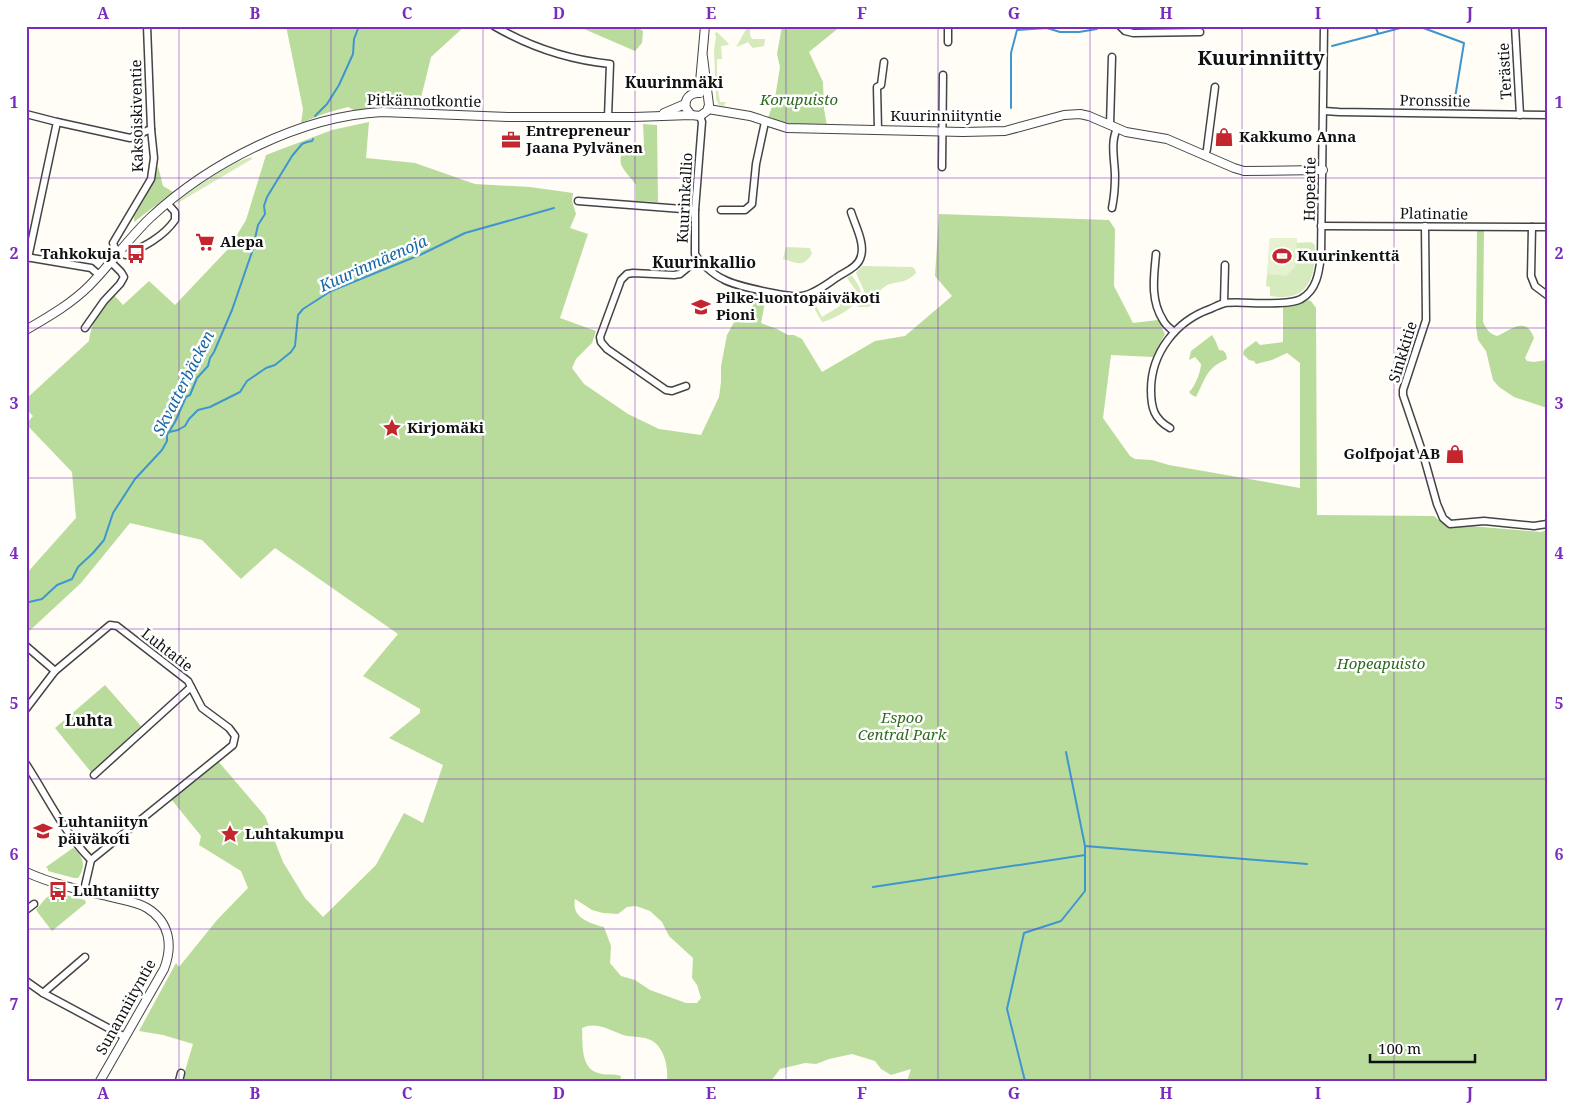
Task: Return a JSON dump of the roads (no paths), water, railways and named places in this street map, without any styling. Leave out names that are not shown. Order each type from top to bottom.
[{"type":"street","name":"Kaksoiskiventie","points":[[119,252],[113,246],[113,243],[151,179],[154,158],[147,26]]},
{"type":"street","points":[[494,26],[512,36],[570,58],[610,64],[608,117]]},
{"type":"street","points":[[703,57],[708,109],[700,116],[691,114],[685,104],[689,96],[695,92],[700,82],[705,26]]},
{"type":"street","points":[[948,26],[948,42]]},
{"type":"street","points":[[1120,26],[1126,31],[1133,33],[1200,32]]},
{"type":"street","name":"Hopeatie","points":[[1224,303],[1299,300],[1315,285],[1319,273],[1321,226],[1324,26]]},
{"type":"street","name":"Terästie","points":[[1515,26],[1520,115]]},
{"type":"street","points":[[1112,56],[1115,178],[1112,208]]},
{"type":"street","points":[[878,130],[877,87],[881,85],[884,62]]},
{"type":"street","points":[[942,167],[943,75]]},
{"type":"street","points":[[1205,156],[1215,87]]},
{"type":"street","points":[[695,92],[704,94],[708,100]]},
{"type":"street","name":"Pitkännotkontie","points":[[653,117],[685,104]]},
{"type":"street","name":"Kuurinniityntie","points":[[708,109],[750,116],[787,128],[943,132],[1006,131],[1070,114],[1089,116],[1135,134],[1167,138],[1225,165],[1244,171],[1322,170]]},
{"type":"street","name":"Pronssitie","points":[[1324,111],[1547,116]]},
{"type":"street","name":"Pitkännotkontie","points":[[26,330],[76,298],[148,220],[167,203],[209,173],[262,144],[303,128],[351,115],[382,112],[508,117],[653,117],[691,114]]},
{"type":"street","points":[[26,114],[130,138],[151,129]]},
{"type":"street","name":"Kuurinkallio","points":[[700,116],[702,122],[694,248],[698,259],[723,279],[792,296],[803,296],[820,288],[851,269],[860,261],[863,248],[851,212]]},
{"type":"street","points":[[57,122],[27,257],[91,268],[99,275]]},
{"type":"street","points":[[721,210],[745,210],[752,204],[756,164],[765,122]]},
{"type":"street","points":[[578,201],[695,210]]},
{"type":"street","points":[[119,252],[124,255],[130,253],[154,240],[168,229],[176,216],[167,203]]},
{"type":"street","name":"Platinatie","points":[[1321,226],[1547,227]]},
{"type":"street","name":"Sinkkitie","points":[[1425,226],[1426,320],[1403,395],[1440,511],[1446,522],[1450,524],[1484,521],[1534,526],[1547,524]]},
{"type":"street","points":[[1532,227],[1531,276],[1535,286],[1547,295]]},
{"type":"street","points":[[1156,254],[1154,297],[1163,320],[1174,332]]},
{"type":"street","points":[[686,386],[672,391],[659,386],[607,349],[601,342],[600,337],[624,276],[633,273],[680,274],[698,259]]},
{"type":"street","points":[[85,328],[124,277],[110,262]]},
{"type":"street","points":[[1170,428],[1162,423],[1153,410],[1151,380],[1158,358],[1174,332],[1193,317],[1224,303],[1225,265]]},
{"type":"street","name":"Luhtatie","points":[[26,709],[54,672],[110,625],[117,626],[188,681],[202,708],[228,728],[235,736],[234,745],[91,860]]},
{"type":"street","points":[[26,646],[54,672]]},
{"type":"street","points":[[94,775],[191,687]]},
{"type":"street","points":[[26,764],[54,811],[80,849],[91,860],[84,890],[39,878],[26,872]]},
{"type":"street","name":"Sunanniityntie","points":[[84,890],[148,908],[164,925],[169,945],[168,959],[164,969],[100,1081]]},
{"type":"street","points":[[26,910],[34,904]]},
{"type":"street","points":[[43,993],[85,957]]},
{"type":"street","points":[[26,981],[43,993],[125,1037]]},
{"type":"street","points":[[179,1081],[181,1073]]},
{"type":"waterway","name":"Skvatterbäcken","points":[[315,116],[327,104],[339,85],[353,54],[354,39],[359,26]]},
{"type":"waterway","points":[[1011,108],[1011,53],[1017,30],[1047,28],[1060,32],[1079,32],[1097,29],[1099,26]]},
{"type":"waterway","points":[[1375,26],[1378,33]]},
{"type":"waterway","points":[[1332,46],[1408,26]]},
{"type":"waterway","points":[[1418,26],[1464,43],[1454,104]]},
{"type":"waterway","name":"Skvatterbäcken","points":[[26,604],[42,599],[57,585],[72,579],[78,567],[104,540],[113,513],[135,479],[162,450],[167,441],[167,435],[186,397],[190,395],[197,378],[208,366],[232,310],[252,252],[258,225],[265,214],[264,206],[267,197],[292,156],[302,144],[313,139]]},
{"type":"waterway","name":"Kuurinmäenoja","points":[[169,432],[185,426],[198,410],[210,407],[240,392],[247,381],[266,368],[275,365],[291,352],[295,346],[298,315],[303,309],[331,291],[422,254],[465,233],[554,208]]},
{"type":"waterway","points":[[1066,752],[1085,846]]},
{"type":"waterway","points":[[873,887],[1085,855],[1085,846],[1307,864]]},
{"type":"waterway","points":[[1025,1081],[1007,1009],[1024,933],[1061,921],[1085,891],[1085,855]]},
{"type":"place","name":"Kakkumo Anna","points":[[1224,137]]},
{"type":"place","name":"Entrepreneur Jaana Pylvänen","points":[[511,140]]},
{"type":"place","name":"Alepa","points":[[205,242]]},
{"type":"place","name":"Tahkokuja","points":[[136,254]]},
{"type":"place","name":"Kuurinkenttä","points":[[1282,256]]},
{"type":"place","name":"Pilke-luontopäiväkoti Pioni","points":[[701,307]]},
{"type":"place","name":"Kirjomäki","points":[[392,428]]},
{"type":"place","name":"Golfpojat AB","points":[[1455,454]]},
{"type":"place","name":"Luhtaniityn päiväkoti","points":[[43,831]]},
{"type":"place","name":"Luhtakumpu","points":[[230,834]]},
{"type":"place","name":"Luhtaniitty","points":[[58,891]]},
{"type":"district","name":"Kuurinniitty","points":[[1261,58]]},
{"type":"district","name":"Kuurinmäki","points":[[674,82]]},
{"type":"district","name":"Kuurinkallio","points":[[704,262]]},
{"type":"district","name":"Luhta","points":[[89,720]]},
{"type":"park label","name":"Korupuisto","points":[[799,100]]},
{"type":"park label","name":"Hopeapuisto","points":[[1381,664]]},
{"type":"park label","name":"Espoo Central Park","points":[[902,726]]}]
